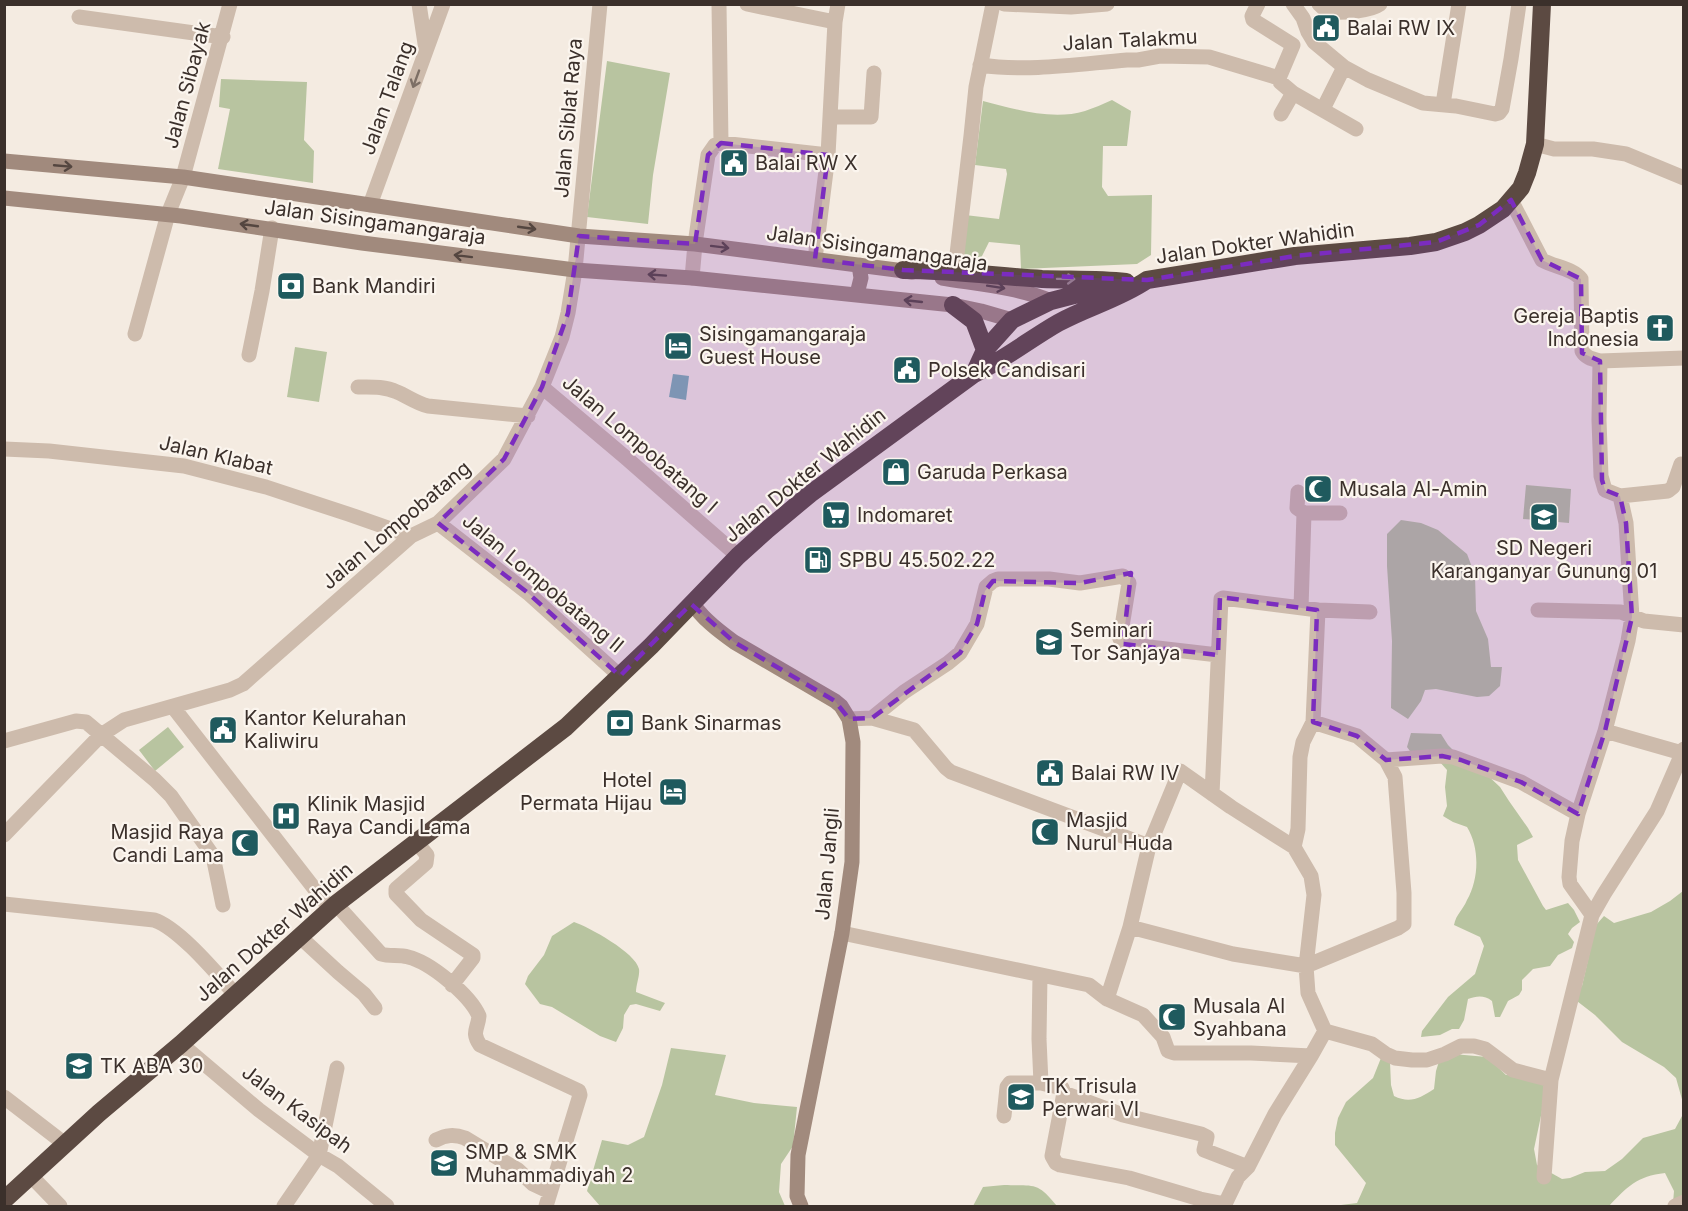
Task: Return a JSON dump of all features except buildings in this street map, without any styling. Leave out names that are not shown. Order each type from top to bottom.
[{"type":"highway","name":"Jalan Dokter Wahidin","points":[[4,1200],[333,907],[566,727],[620,676],[738,556],[810,494],[974,374],[1060,322],[1131,291],[1147,280],[1295,256],[1436,242],[1465,232],[1503,209],[1521,188],[1535,144],[1542,4]]},
{"type":"highway","points":[[903,270],[1126,282]]},
{"type":"highway","points":[[974,374],[985,350],[1012,320],[1051,301],[1126,282],[1147,280]]},
{"type":"highway","points":[[1051,301],[1060,322]]},
{"type":"highway","points":[[953,305],[974,321],[985,350]]},
{"type":"highway","points":[[1012,320],[1034,338]]},
{"type":"main road","name":"Jalan Sisingamangaraja","points":[[4,161],[183,177],[579,236],[695,244],[903,270],[1020,291],[1051,301]]},
{"type":"main road","name":"Jalan Sisingamangaraja","points":[[4,198],[168,214],[362,243],[575,270],[692,278],[953,305],[1012,320]]},
{"type":"main road","points":[[856,294],[861,278],[859,265]]},
{"type":"main road","points":[[692,602],[695,608],[721,633],[835,701],[849,719]]},
{"type":"main road","name":"Jalan Jangli","points":[[801,1206],[797,1196],[798,1155],[842,933],[852,862],[854,759],[849,719]]},
{"type":"street","name":"Jalan Sibayak","points":[[183,177],[223,37],[230,4]]},
{"type":"street","points":[[419,4],[426,53]]},
{"type":"street","name":"Jalan Talang","points":[[370,205],[443,4]]},
{"type":"street","name":"Jalan Siblat Raya","points":[[579,236],[600,4]]},
{"type":"street","points":[[719,4],[721,143]]},
{"type":"street","points":[[747,4],[835,22]]},
{"type":"street","points":[[815,259],[828,155],[835,22],[838,4]]},
{"type":"street","points":[[955,271],[976,87],[993,4]]},
{"type":"street","points":[[1004,4],[1071,6],[1107,4]]},
{"type":"street","points":[[1258,4],[1252,16],[1253,20],[1293,45],[1279,78],[1280,82],[1293,93],[1356,129]]},
{"type":"street","points":[[1293,4],[1301,11],[1314,42],[1344,67],[1412,100],[1495,114],[1500,111],[1519,4]]},
{"type":"street","points":[[1319,4],[1332,12],[1371,9],[1380,4]]},
{"type":"street","points":[[1443,104],[1459,4]]},
{"type":"street","points":[[79,17],[223,37]]},
{"type":"street","name":"Jalan Talakmu","points":[[980,65],[1028,68],[1137,60],[1160,56],[1209,57],[1279,78]]},
{"type":"street","points":[[1323,109],[1344,67]]},
{"type":"street","points":[[830,117],[869,118],[872,113],[874,73]]},
{"type":"street","points":[[1281,114],[1293,93]]},
{"type":"street","points":[[692,278],[708,154],[716,145],[721,143],[828,155]]},
{"type":"street","points":[[1535,144],[1554,149],[1593,149],[1626,154],[1683,178]]},
{"type":"street","points":[[135,334],[168,214],[183,177]]},
{"type":"street","points":[[1511,200],[1542,260],[1549,265],[1577,274],[1581,279],[1582,351],[1589,359],[1600,361],[1683,358]]},
{"type":"street","points":[[249,355],[261,299],[272,228]]},
{"type":"street","points":[[575,270],[579,236]]},
{"type":"street","name":"Jalan Lompobatang","points":[[4,836],[101,735],[123,720],[230,690],[243,684],[411,537],[438,523],[504,459],[542,387],[562,337],[575,270]]},
{"type":"street","points":[[1600,361],[1601,476],[1605,490],[1620,496],[1668,491],[1673,487],[1681,464]]},
{"type":"street","points":[[358,387],[384,387],[422,404],[445,409],[528,416]]},
{"type":"street","name":"Jalan Lompobatang I","points":[[542,387],[738,556]]},
{"type":"street","name":"Jalan Klabat","points":[[4,449],[49,451],[184,466],[266,487],[411,537]]},
{"type":"street","points":[[1298,492],[1297,508],[1304,513],[1340,513]]},
{"type":"street","points":[[1592,915],[1572,887],[1569,878],[1572,841],[1578,814],[1605,731],[1632,617],[1626,522],[1620,496]]},
{"type":"street","points":[[1301,608],[1304,513]]},
{"type":"street","name":"Jalan Lompobatang II","points":[[438,523],[528,593],[620,676]]},
{"type":"street","points":[[872,718],[904,692],[960,653],[979,620],[986,587],[998,579],[1049,579],[1080,583],[1123,576],[1129,583],[1120,639],[1123,644],[1218,655]]},
{"type":"street","points":[[1212,794],[1221,599],[1318,610],[1370,612]]},
{"type":"street","points":[[1294,847],[1299,829],[1300,757],[1303,742],[1313,722],[1318,610]]},
{"type":"street","points":[[1538,610],[1621,612],[1644,621],[1683,625]]},
{"type":"street","points":[[173,707],[333,907],[375,949],[386,956],[409,957],[434,969],[452,985],[477,1011],[479,1016],[475,1037],[480,1045],[579,1091],[580,1095],[548,1199],[518,1170],[465,1138],[457,1135],[445,1136],[436,1140]]},
{"type":"street","points":[[849,719],[872,718],[914,730],[946,768],[960,776],[1149,846]]},
{"type":"street","points":[[4,741],[75,721],[86,722],[155,780],[176,803],[213,856],[223,905]]},
{"type":"street","points":[[1130,927],[1233,954],[1306,966],[1402,926],[1405,922],[1395,777],[1386,760],[1357,736],[1313,722]]},
{"type":"street","points":[[1544,1177],[1551,1080],[1592,915],[1657,811],[1683,751],[1605,731]]},
{"type":"street","points":[[1386,760],[1453,757],[1521,782],[1578,814]]},
{"type":"street","points":[[1107,999],[1130,927],[1149,846],[1180,771],[1294,847],[1311,876],[1314,895],[1306,966],[1308,993],[1324,1031]]},
{"type":"street","points":[[417,843],[427,855],[426,863],[396,889],[396,894],[422,920],[473,955],[452,985]]},
{"type":"street","points":[[4,904],[154,920],[163,923],[203,959],[235,994]]},
{"type":"street","points":[[842,933],[1089,985],[1107,999],[1143,1016],[1163,1037],[1168,1051],[1174,1053],[1311,1056]]},
{"type":"street","points":[[299,936],[364,994],[375,1008]]},
{"type":"street","points":[[1040,975],[1041,1083]]},
{"type":"street","points":[[1324,1031],[1372,1044],[1392,1057],[1412,1060],[1427,1060],[1461,1046],[1474,1046],[1485,1049],[1513,1070],[1551,1080]]},
{"type":"street","points":[[1004,1116],[1007,1087],[1010,1083],[1041,1083],[1062,1088],[1064,1094],[1052,1156],[1056,1163],[1129,1178],[1229,1205],[1238,1177],[1248,1167],[1275,1114],[1324,1031]]},
{"type":"street","name":"Jalan Kasipah","points":[[181,1044],[259,1110],[387,1206]]},
{"type":"street","points":[[284,1206],[319,1155],[337,1068]]},
{"type":"street","points":[[1064,1094],[1123,1115],[1201,1134],[1208,1137],[1204,1150],[1248,1167]]},
{"type":"street","points":[[4,1097],[65,1144]]},
{"type":"street","points":[[31,1176],[60,1206]]},
{"type":"street","points":[[1675,1206],[1683,1202]]},
{"type":"highlighted area","points":[[721,143],[828,155],[815,259],[903,270],[1147,280],[1295,256],[1436,242],[1479,225],[1511,200],[1542,260],[1581,279],[1582,353],[1600,361],[1602,480],[1605,490],[1620,496],[1626,523],[1632,617],[1605,731],[1578,814],[1521,782],[1461,760],[1442,756],[1386,760],[1357,736],[1313,722],[1317,610],[1220,597],[1218,655],[1123,644],[1131,573],[1080,583],[993,581],[985,591],[977,624],[960,653],[872,718],[849,719],[835,701],[734,642],[691,604],[620,676],[528,593],[438,523],[504,459],[542,387],[568,313],[579,236],[695,244],[708,155]]},
{"type":"green space","points":[[607,61],[670,73],[653,175],[648,224],[587,217]]},
{"type":"green space","points":[[221,79],[307,82],[304,140],[314,151],[313,183],[218,169],[230,109],[219,107]]},
{"type":"green space","points":[[1112,100],[1131,111],[1127,146],[1103,146],[1102,187],[1108,196],[1152,195],[1151,255],[1137,264],[1021,269],[1020,245],[989,242],[977,266],[959,263],[965,215],[999,219],[1007,174],[1006,169],[975,165],[983,101],[1034,113],[1060,115],[1085,111]]},
{"type":"green space","points":[[295,347],[327,352],[319,402],[287,397]]},
{"type":"green space","points":[[1526,485],[1571,489],[1569,523],[1523,519]]},
{"type":"green space","points":[[1401,520],[1421,523],[1438,530],[1467,554],[1475,575],[1476,611],[1488,639],[1491,667],[1502,667],[1500,686],[1489,696],[1477,697],[1436,689],[1425,690],[1421,701],[1408,719],[1391,708],[1392,641],[1387,534]]},
{"type":"green space","points":[[168,727],[184,747],[155,771],[139,750]]},
{"type":"green space","points":[[1411,733],[1441,734],[1463,760],[1484,772],[1500,787],[1533,837],[1517,845],[1518,860],[1543,906],[1546,910],[1568,903],[1580,922],[1568,934],[1574,942],[1572,948],[1558,955],[1550,966],[1533,969],[1522,980],[1522,990],[1519,995],[1508,1001],[1500,1017],[1495,1017],[1492,1001],[1489,999],[1471,998],[1468,999],[1464,1020],[1459,1029],[1452,1029],[1440,1035],[1421,1037],[1422,1031],[1448,997],[1475,974],[1484,946],[1480,937],[1454,925],[1471,892],[1476,873],[1476,854],[1471,835],[1467,827],[1443,816],[1447,806],[1445,787],[1447,770],[1439,761],[1415,758],[1407,747]]},
{"type":"green space","points":[[1683,891],[1683,1103],[1676,1078],[1664,1067],[1622,1042],[1595,1015],[1573,998],[1582,986],[1596,925],[1604,916],[1614,923],[1651,912]]},
{"type":"green space","points":[[574,922],[600,935],[630,956],[639,969],[636,992],[665,1003],[660,1011],[636,1004],[630,1005],[624,1015],[623,1028],[616,1042],[600,1036],[552,1007],[540,1004],[525,984],[528,976],[544,955],[552,936]]},
{"type":"green space","points":[[671,1048],[726,1055],[715,1095],[754,1103],[797,1107],[793,1146],[781,1164],[779,1192],[785,1206],[600,1206],[587,1191],[602,1140],[628,1145],[644,1137],[662,1085]]},
{"type":"green space","points":[[1441,1055],[1487,1057],[1506,1075],[1542,1079],[1546,1092],[1534,1149],[1537,1165],[1562,1179],[1585,1172],[1605,1171],[1622,1159],[1643,1138],[1675,1129],[1682,1116],[1683,1103],[1683,1206],[1666,1206],[1673,1203],[1674,1191],[1665,1173],[1655,1174],[1633,1184],[1609,1206],[1333,1206],[1357,1203],[1366,1183],[1335,1145],[1335,1133],[1338,1118],[1346,1102],[1373,1078],[1381,1058],[1390,1062],[1394,1096],[1405,1100],[1419,1097],[1434,1089]]},
{"type":"green space","points":[[1034,1186],[1044,1192],[1057,1206],[973,1206],[983,1187]]},
{"type":"water","points":[[673,374],[689,376],[686,400],[669,397]]},
{"type":"place","name":"Balai RW IX","points":[[1326,28]]},
{"type":"place","name":"Balai RW X","points":[[734,163]]},
{"type":"place","name":"Bank Mandiri","points":[[291,286]]},
{"type":"place","name":"Gereja Baptis Indonesia","points":[[1660,328]]},
{"type":"place","name":"Sisingamangaraja Guest House","points":[[678,346]]},
{"type":"place","name":"Polsek Candisari","points":[[907,370]]},
{"type":"place","name":"Garuda Perkasa","points":[[896,472]]},
{"type":"place","name":"Musala Al-Amin","points":[[1318,489]]},
{"type":"place","name":"Indomaret","points":[[836,515]]},
{"type":"place","name":"SD Negeri Karanganyar Gunung 01","points":[[1544,517]]},
{"type":"place","name":"SPBU 45.502.22","points":[[818,560]]},
{"type":"place","name":"Seminari Tor Sanjaya","points":[[1049,642]]},
{"type":"place","name":"Bank Sinarmas","points":[[620,723]]},
{"type":"place","name":"Kantor Kelurahan Kaliwiru","points":[[223,730]]},
{"type":"place","name":"Balai RW IV","points":[[1050,773]]},
{"type":"place","name":"Hotel Permata Hijau","points":[[673,792]]},
{"type":"place","name":"Klinik Masjid Raya Candi Lama","points":[[286,816]]},
{"type":"place","name":"Masjid Nurul Huda","points":[[1045,832]]},
{"type":"place","name":"Masjid Raya Candi Lama","points":[[245,843]]},
{"type":"place","name":"Musala Al Syahbana","points":[[1172,1017]]},
{"type":"place","name":"TK ABA 30","points":[[79,1066]]},
{"type":"place","name":"TK Trisula Perwari VI","points":[[1021,1097]]},
{"type":"place","name":"SMP & SMK Muhammadiyah 2","points":[[444,1163]]}]
